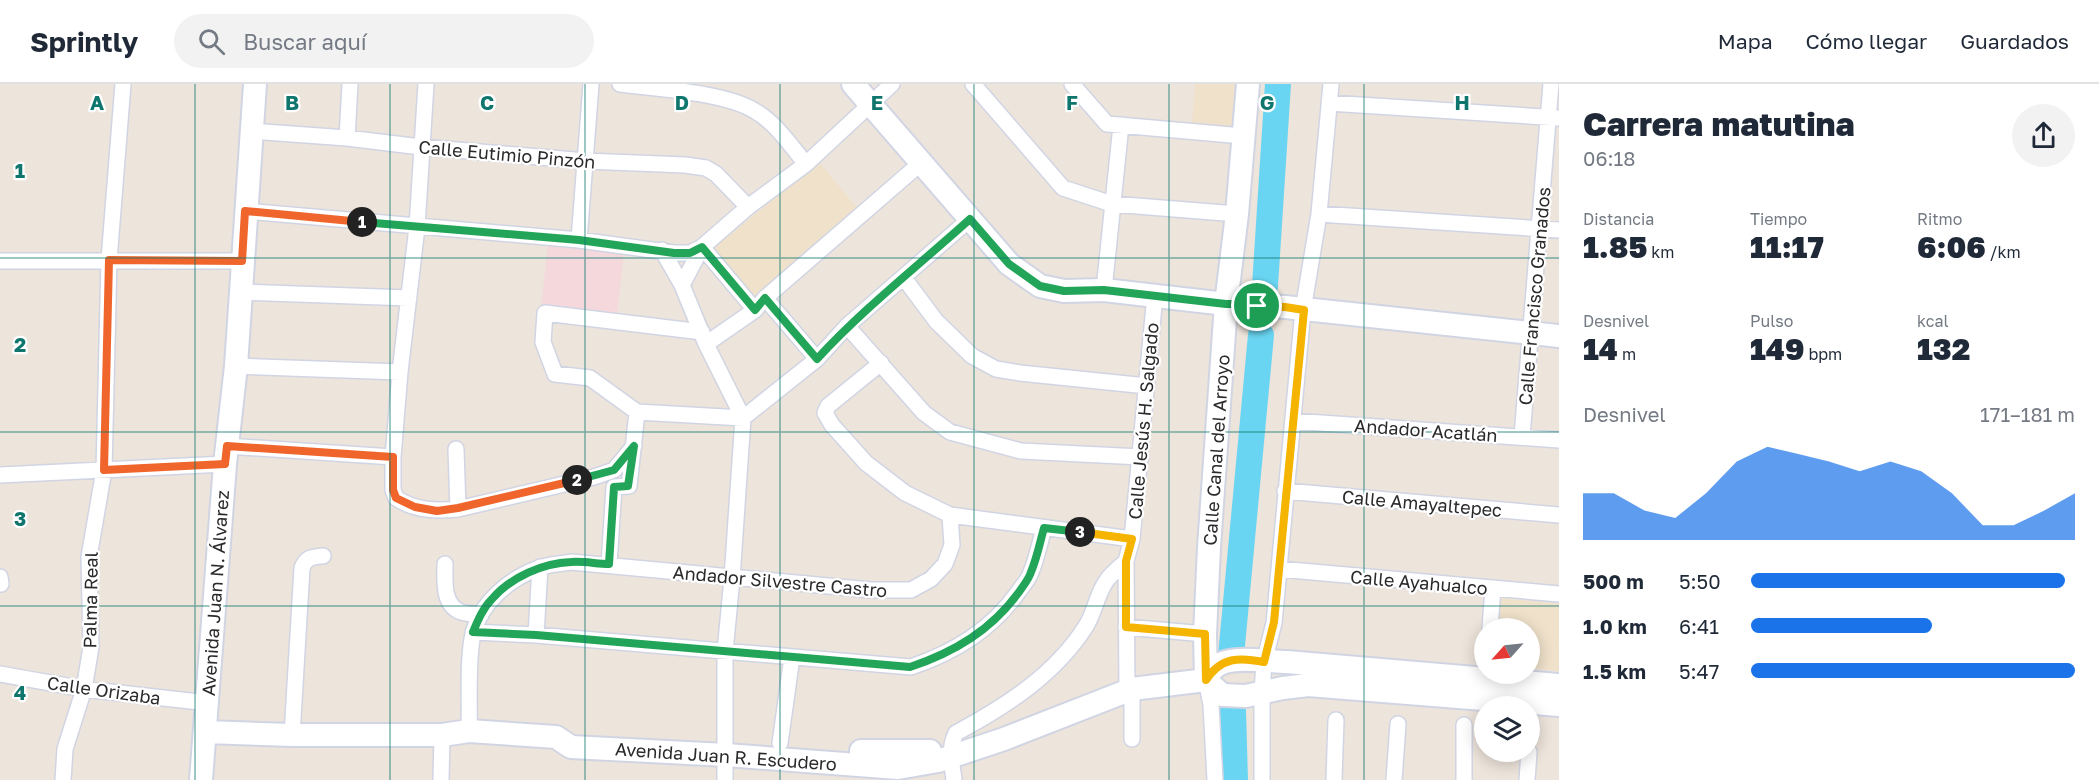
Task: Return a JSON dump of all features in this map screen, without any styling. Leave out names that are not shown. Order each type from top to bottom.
[{"type":"main road","name":"Avenida Juan N. Álvarez","points":[[201,780],[226,455],[236,366],[250,131],[255,84]]},
{"type":"main road","points":[[853,84],[1009,264],[1040,286],[1064,291],[1104,290],[1559,336]]},
{"type":"main road","name":"Calle Canal del Arroyo","points":[[1206,680],[1205,634],[1209,547],[1226,304],[1237,214],[1248,84]]},
{"type":"main road","points":[[1474,683],[1287,662],[1264,662],[1245,658],[1221,663],[1214,668],[1206,680],[1222,695],[1246,696],[1308,685],[1559,685]]},
{"type":"main road","name":"Avenida Juan R. Escudero","points":[[725,748],[898,768],[921,765],[956,752],[1004,739],[1129,690],[1206,680]]},
{"type":"main road","points":[[1487,684],[1559,705]]},
{"type":"main road","name":"Avenida Juan R. Escudero","points":[[205,732],[292,735],[442,735],[469,731],[556,737],[571,747],[725,748],[780,743],[856,751],[956,752]]},
{"type":"street","name":"Palma Real","points":[[63,780],[65,749],[84,689],[91,648],[89,557],[104,470],[109,260],[123,84]]},
{"type":"street","points":[[347,138],[350,84]]},
{"type":"street","points":[[426,84],[417,227],[400,372],[393,457],[393,490],[396,498],[415,507],[437,511],[458,508],[594,477],[614,470],[634,446]]},
{"type":"street","points":[[579,240],[591,84]]},
{"type":"street","points":[[620,84],[735,101],[755,111],[771,123],[806,164]]},
{"type":"street","points":[[245,211],[579,240],[674,253],[690,253],[702,247],[748,207],[806,164],[892,84]]},
{"type":"street","points":[[973,84],[1063,188],[1112,204],[1237,214]]},
{"type":"street","points":[[1072,84],[1107,124],[1243,136]]},
{"type":"street","points":[[1262,780],[1264,662],[1274,622],[1304,310],[1319,214],[1331,84]]},
{"type":"street","name":"Calle Francisco Granados","points":[[1522,436],[1539,228],[1554,117],[1551,84]]},
{"type":"street","points":[[1329,103],[1554,117]]},
{"type":"street","points":[[1104,290],[1121,125]]},
{"type":"street","name":"Calle Eutimio Pinzón","points":[[250,131],[586,161],[706,168],[716,174],[748,207]]},
{"type":"street","points":[[922,162],[760,304],[704,338],[545,313],[543,342],[555,374],[590,378],[637,412],[743,418],[817,359],[848,326],[970,219]]},
{"type":"street","points":[[1319,214],[1559,230]]},
{"type":"street","points":[[702,247],[817,359]]},
{"type":"street","points":[[682,285],[702,247]]},
{"type":"street","points":[[662,250],[682,285],[704,338],[743,418],[732,578],[724,652],[725,780]]},
{"type":"street","points":[[0,261],[242,261]]},
{"type":"street","points":[[904,278],[936,321],[972,356],[996,369],[1020,374],[1148,386]]},
{"type":"street","points":[[240,292],[409,298]]},
{"type":"street","name":"Calle Jesús H. Salgado","points":[[1132,739],[1126,627],[1126,561],[1132,539],[1141,457],[1155,295]]},
{"type":"street","points":[[848,326],[924,413],[950,432],[1020,451],[1141,457]]},
{"type":"street","points":[[880,363],[828,406],[825,412],[832,425],[866,463],[905,493],[950,515],[1132,539]]},
{"type":"street","points":[[236,366],[400,372]]},
{"type":"street","points":[[609,564],[614,487],[628,486],[637,412]]},
{"type":"street","name":"Andador Acatlán","points":[[1293,421],[1559,440]]},
{"type":"street","points":[[456,449],[458,508]]},
{"type":"street","points":[[0,475],[104,470],[226,455],[393,457]]},
{"type":"street","name":"Calle Amayaltepec","points":[[1285,491],[1559,515]]},
{"type":"street","name":"Andador Silvestre Castro","points":[[473,632],[492,598],[520,576],[540,567],[571,562],[871,591],[911,590],[931,579],[945,564],[952,545],[950,515]]},
{"type":"street","points":[[469,731],[473,632],[536,635],[910,667],[953,651],[991,624],[1008,606],[1031,574],[1044,528]]},
{"type":"street","points":[[292,735],[302,568],[309,557],[323,556]]},
{"type":"street","points":[[954,780],[956,733],[1011,701],[1066,654],[1088,625],[1106,581],[1126,561]]},
{"type":"street","points":[[445,564],[445,592],[451,605],[460,612],[481,615]]},
{"type":"street","points":[[536,635],[540,567]]},
{"type":"street","name":"Calle Ayahualco","points":[[1279,569],[1559,594]]},
{"type":"street","points":[[1491,618],[1493,588]]},
{"type":"street","points":[[1126,627],[1205,634]]},
{"type":"street","points":[[780,743],[792,657]]},
{"type":"street","name":"Calle Orizaba","points":[[0,674],[84,689],[208,703]]},
{"type":"street","name":"Calle Canal del Arroyo","points":[[1206,680],[1215,780]]},
{"type":"street","points":[[1334,780],[1335,720]]},
{"type":"street","points":[[1394,780],[1398,724]]},
{"type":"street","points":[[1464,725],[1464,780]]},
{"type":"street","points":[[441,780],[442,735]]},
{"type":"street","points":[[1527,780],[1528,762]]},
{"type":"shaded area","points":[[1195,84],[1238,84],[1235,126],[1192,123]]},
{"type":"shaded area","points":[[819,162],[862,214],[756,302],[713,249]]},
{"type":"shaded area","points":[[548,243],[624,251],[617,316],[541,308]]},
{"type":"shaded area","points":[[1496,598],[1559,604],[1559,671],[1540,669],[1540,618],[1495,618]]},
{"type":"waterway","points":[[1265,286],[1278,84]]},
{"type":"waterway","points":[[1231,656],[1261,335]]},
{"type":"waterway","points":[[1233,711],[1235,780]]},
{"type":"route","points":[[245,211],[579,240],[674,253],[690,253],[702,247],[755,310],[765,298],[817,359],[848,326],[970,219],[1009,264],[1040,286],[1064,291],[1104,290],[1257,306],[1304,310],[1274,622],[1264,662],[1245,658],[1221,663],[1214,668],[1206,680],[1205,634],[1126,627],[1126,561],[1132,539],[1044,528],[1031,574],[1008,606],[991,624],[953,651],[910,667],[886,666],[536,635],[473,632],[492,598],[520,576],[540,567],[571,562],[609,564],[614,487],[628,486],[634,446],[614,470],[594,477],[437,511],[415,507],[396,498],[393,490],[393,457],[227,446],[225,464],[104,470],[109,260],[242,261],[245,211]]}]
